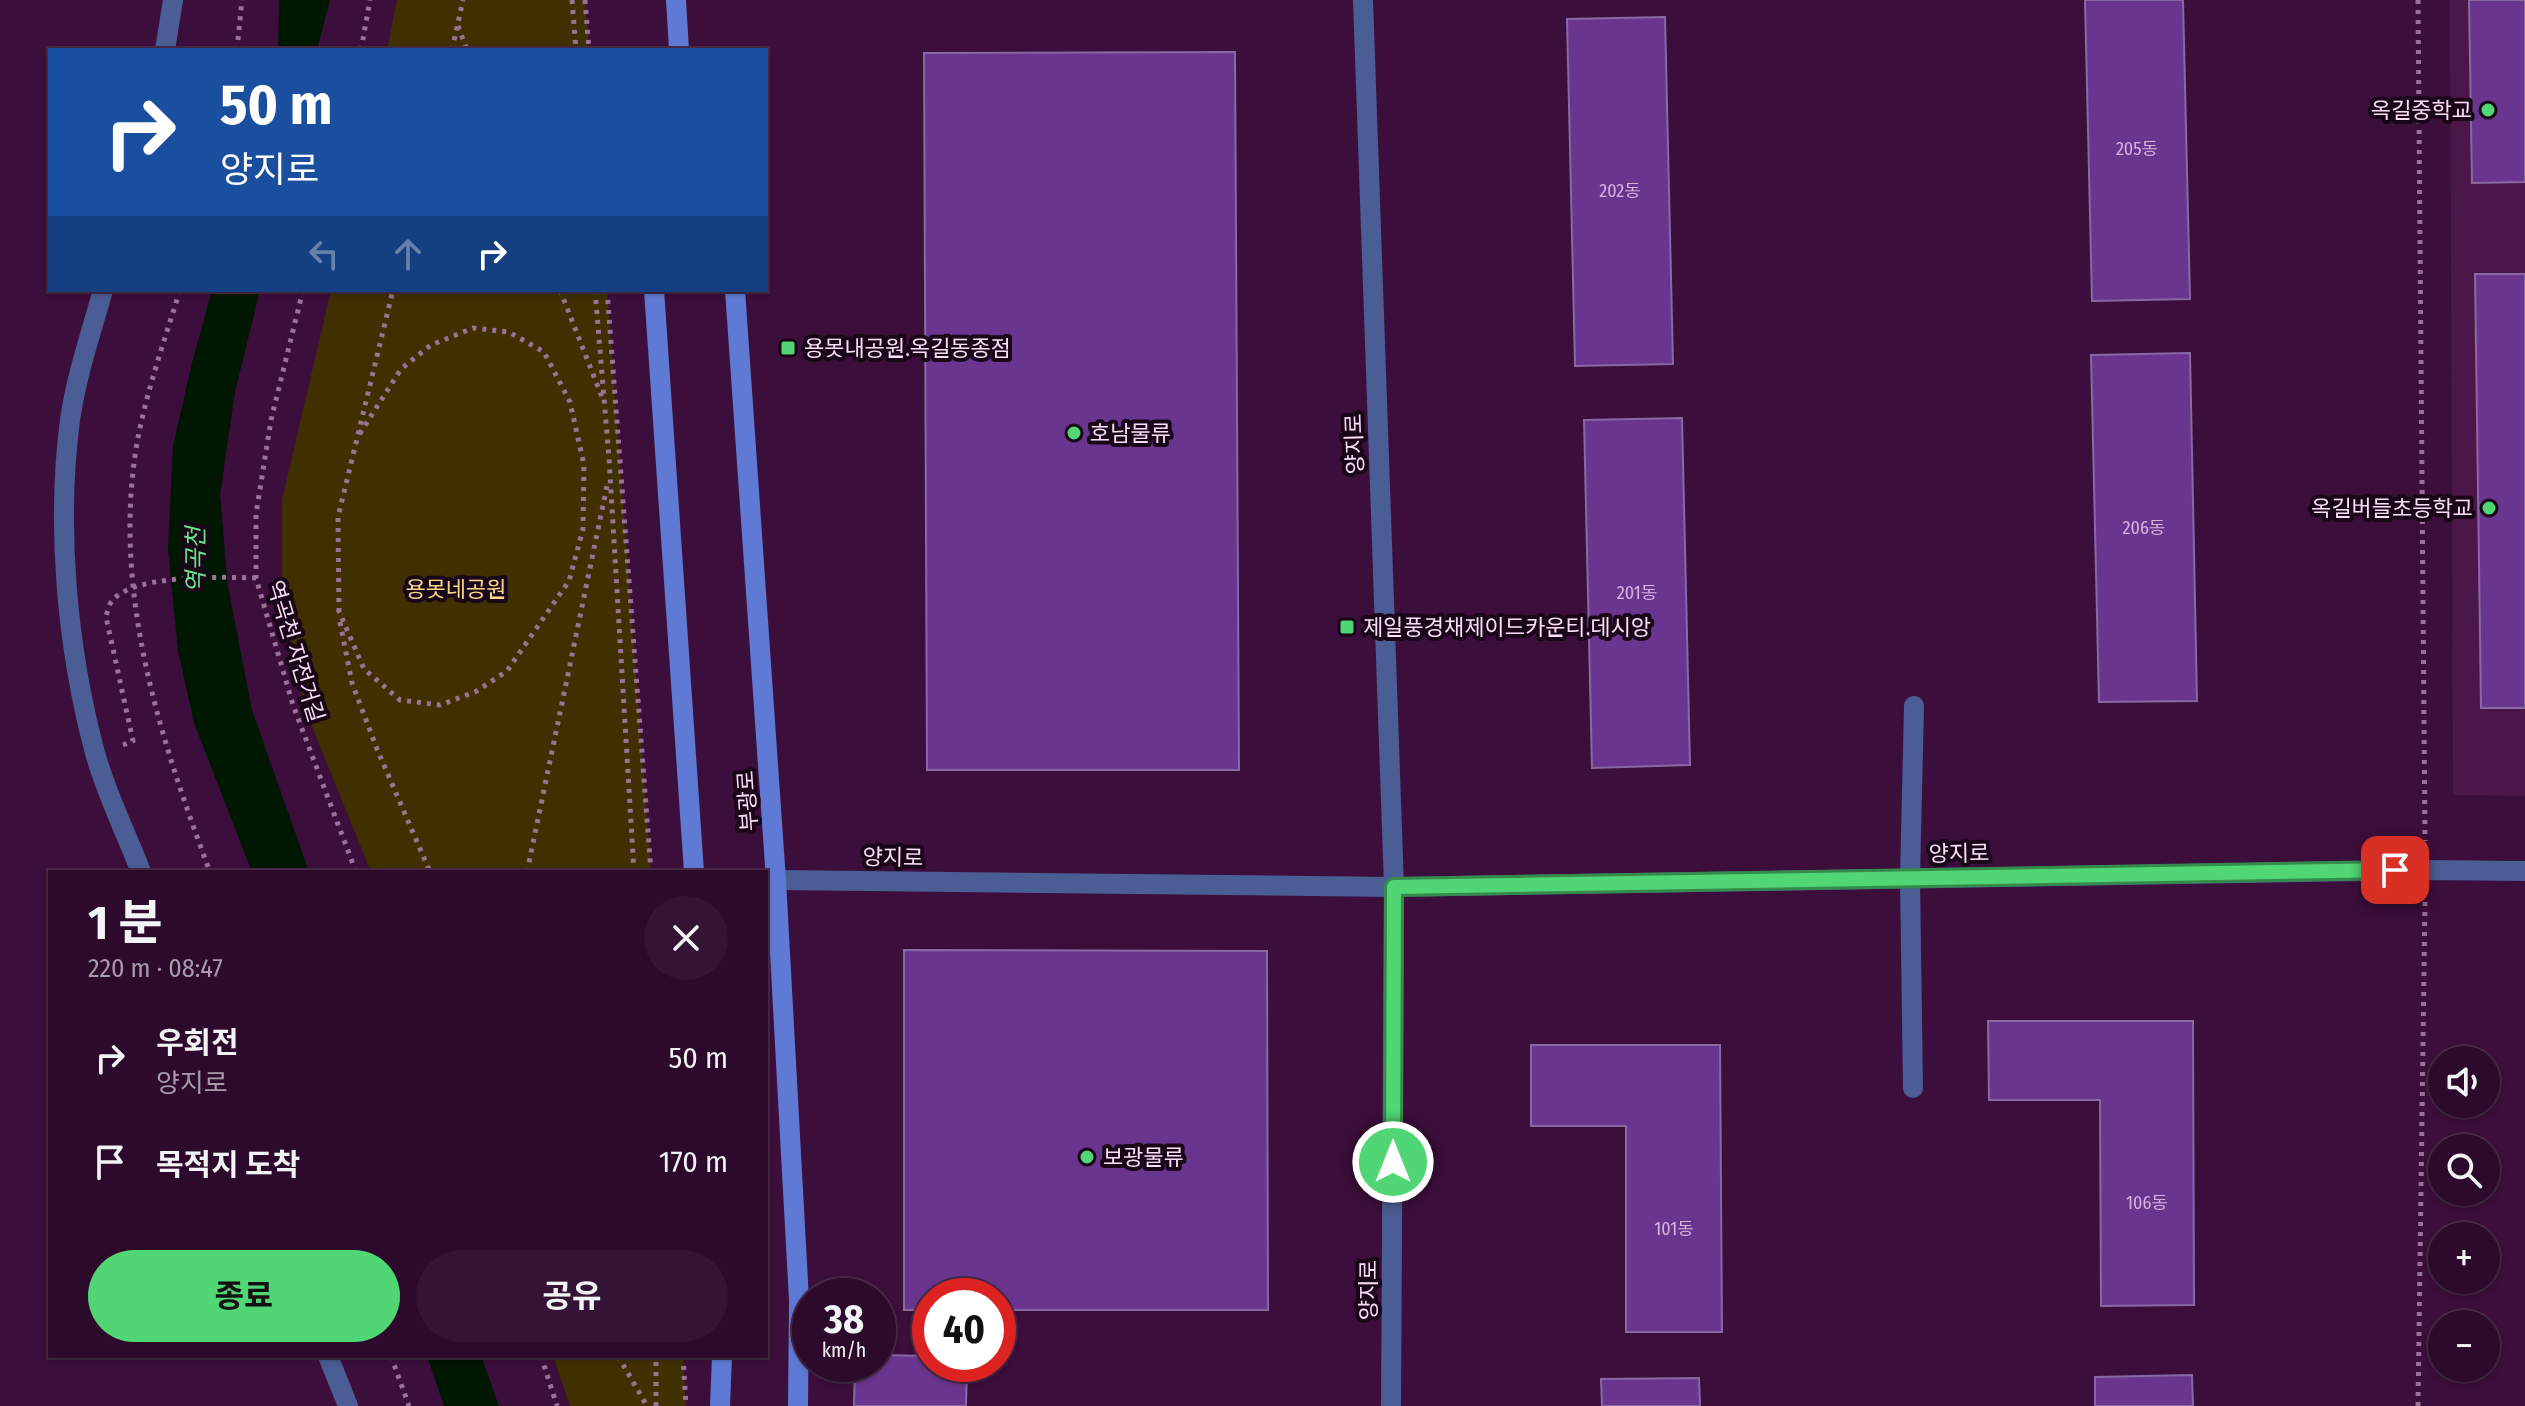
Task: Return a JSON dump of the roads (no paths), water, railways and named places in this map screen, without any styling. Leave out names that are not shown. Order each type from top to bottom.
[{"type":"main road","points":[[676,0],[679,48]]},
{"type":"main road","points":[[654,292],[694,870]]},
{"type":"main road","name":"부광로","points":[[735,292],[776,880],[799,1300],[798,1406]]},
{"type":"main road","points":[[720,1406],[722,1358]]},
{"type":"street","points":[[165,48],[173,0]]},
{"type":"street","name":"양지로","points":[[1363,0],[1394,887],[1391,1406]]},
{"type":"street","points":[[102,292],[71,416],[64,472],[72,642],[95,754],[140,870]]},
{"type":"street","points":[[1913,1088],[1910,878],[1914,706]]},
{"type":"street","name":"양지로","points":[[776,880],[1394,887],[2425,870],[2525,871]]},
{"type":"street","points":[[329,1358],[348,1406]]},
{"type":"water","points":[[279,0],[330,0],[318,48],[278,48]]},
{"type":"water","name":"역곡천","points":[[211,292],[260,292],[235,392],[220,495],[228,587],[252,710],[308,870],[251,870],[194,723],[178,651],[168,548],[173,446]]},
{"type":"water","points":[[428,1358],[482,1358],[499,1406],[444,1406]]},
{"type":"place","name":"옥길중학교","points":[[2488,110]]},
{"type":"place","name":"용못내공원.옥길동종점","points":[[788,348]]},
{"type":"place","name":"호남물류","points":[[1074,433]]},
{"type":"place","name":"옥길버들초등학교","points":[[2489,508]]},
{"type":"place","name":"제일풍경채제이드카운티.데시앙","points":[[1347,627]]},
{"type":"place","name":"보광물류","points":[[1087,1157]]},
{"type":"park label","name":"용못네공원","points":[[456,589]]}]
